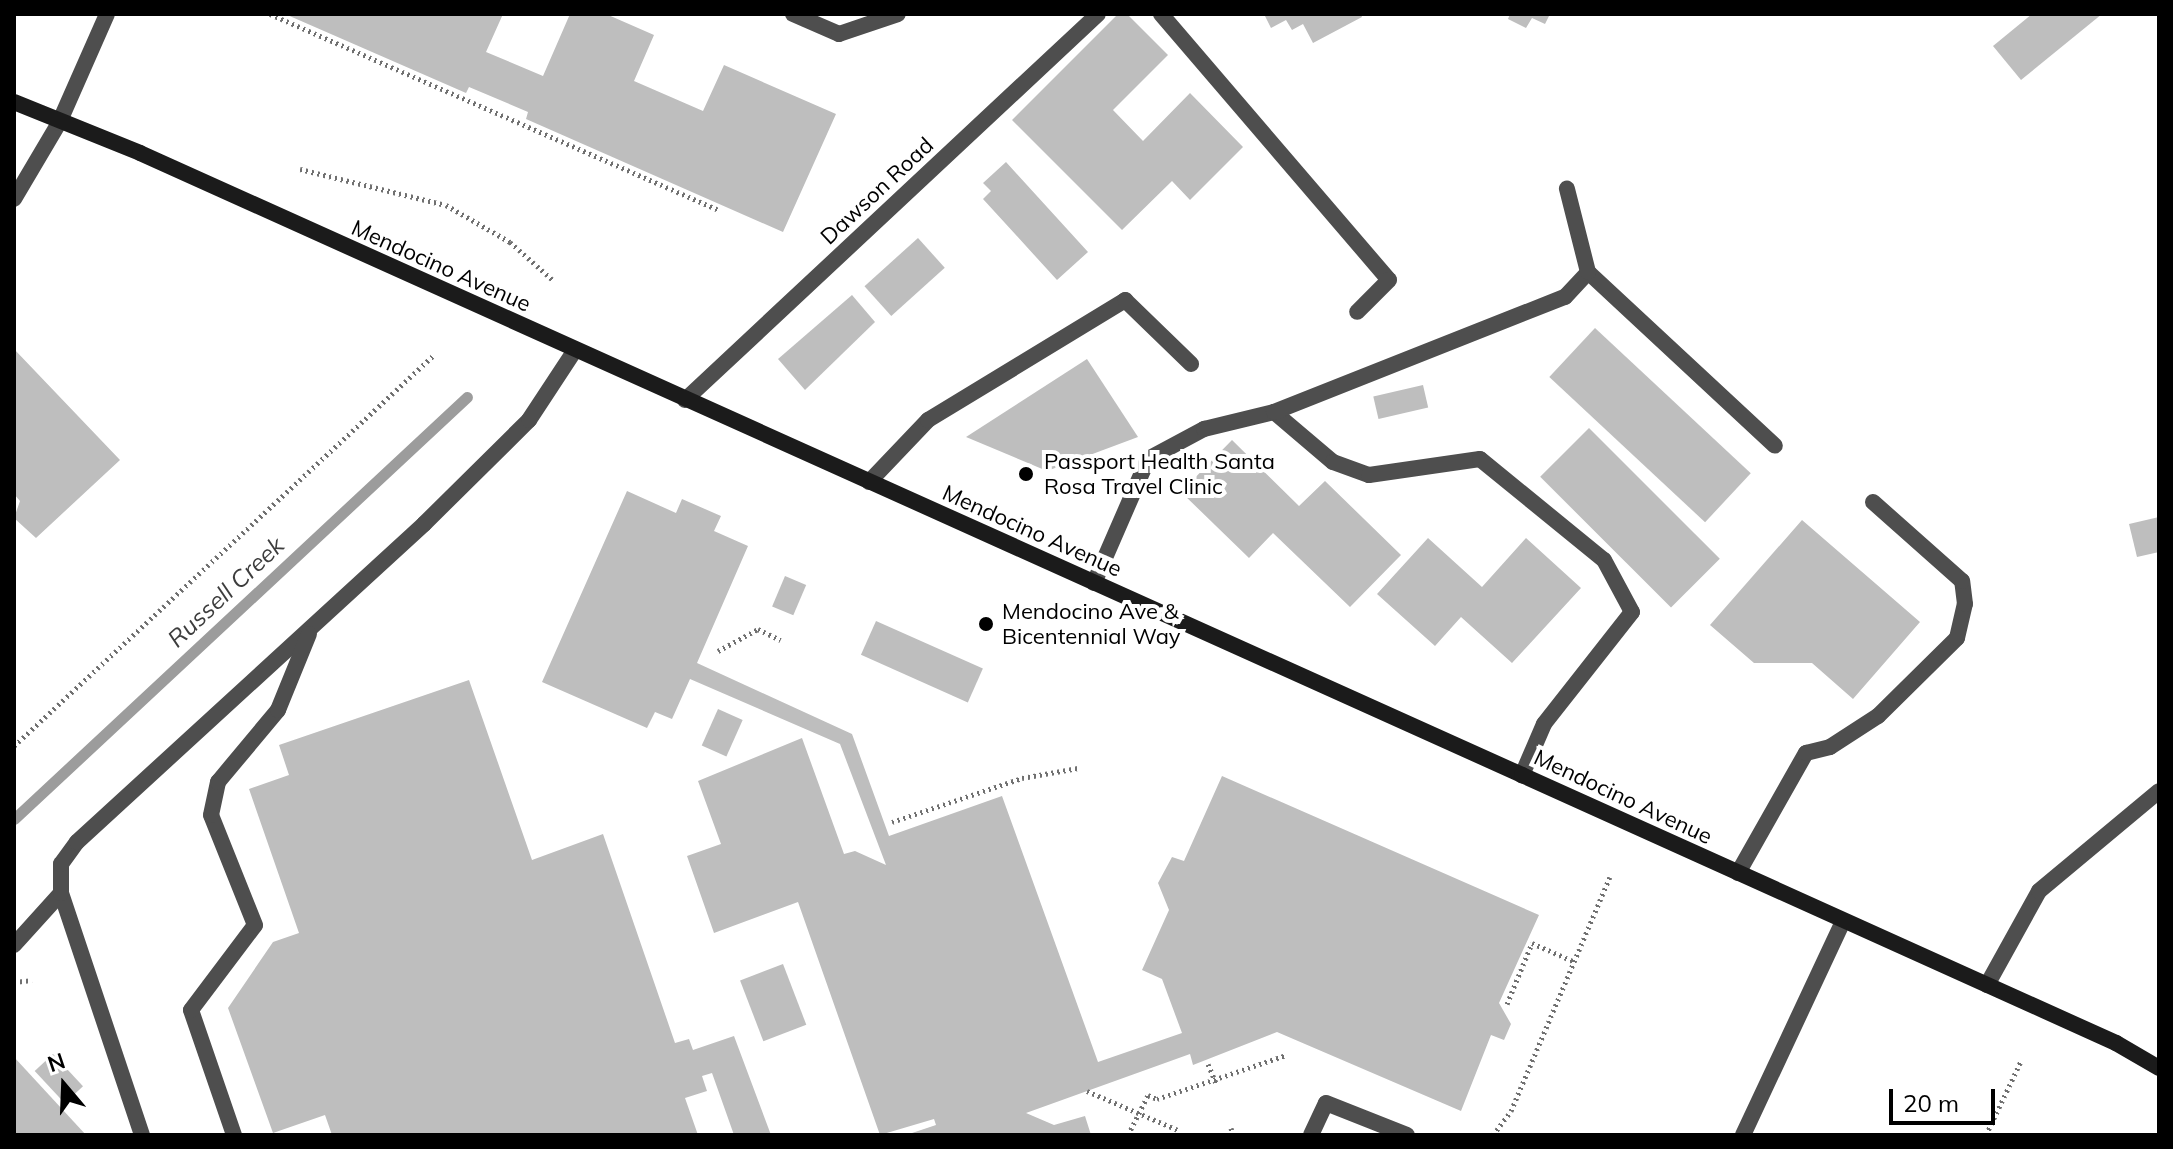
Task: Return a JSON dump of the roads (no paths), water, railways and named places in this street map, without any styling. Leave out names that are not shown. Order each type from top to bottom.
[{"type":"main road","name":"Mendocino Avenue","points":[[14,102],[59,123],[140,153],[1522,775],[1987,985],[2159,1068]]},
{"type":"street","points":[[14,199],[59,123],[107,14]]},
{"type":"street","points":[[793,14],[839,34],[898,14]]},
{"type":"street","name":"Dawson Road","points":[[685,400],[1098,14]]},
{"type":"street","points":[[1161,14],[1389,280],[1357,312]]},
{"type":"street","points":[[1567,189],[1588,272],[1775,446]]},
{"type":"street","points":[[1094,583],[1148,459],[1204,429],[1274,412],[1565,297],[1588,272]]},
{"type":"street","points":[[869,482],[928,420],[1125,300],[1191,364]]},
{"type":"street","points":[[142,1135],[61,893],[61,864],[77,842],[311,629],[529,420],[575,350]]},
{"type":"street","points":[[1274,412],[1333,462],[1369,475],[1480,459],[1604,560],[1632,612],[1544,724],[1522,775]]},
{"type":"street","points":[[1738,873],[1806,753],[1830,747],[1878,716],[1957,638],[1965,604],[1962,581],[1873,502]]},
{"type":"street","points":[[234,1135],[191,1010],[255,925],[211,815],[218,782],[278,710],[311,629]]},
{"type":"street","points":[[1987,985],[2039,891],[2159,791]]},
{"type":"street","points":[[14,945],[61,893]]},
{"type":"street","points":[[1743,1135],[1843,922]]},
{"type":"street","points":[[1311,1135],[1326,1103],[1407,1135]]},
{"type":"waterway","name":"Russell Creek","points":[[14,819],[467,397]]},
{"type":"place","name":"Passport Health Santa Rosa Travel Clinic","points":[[1026,474]]},
{"type":"place","name":"Mendocino Ave & Bicentennial Way","points":[[986,624]]}]
